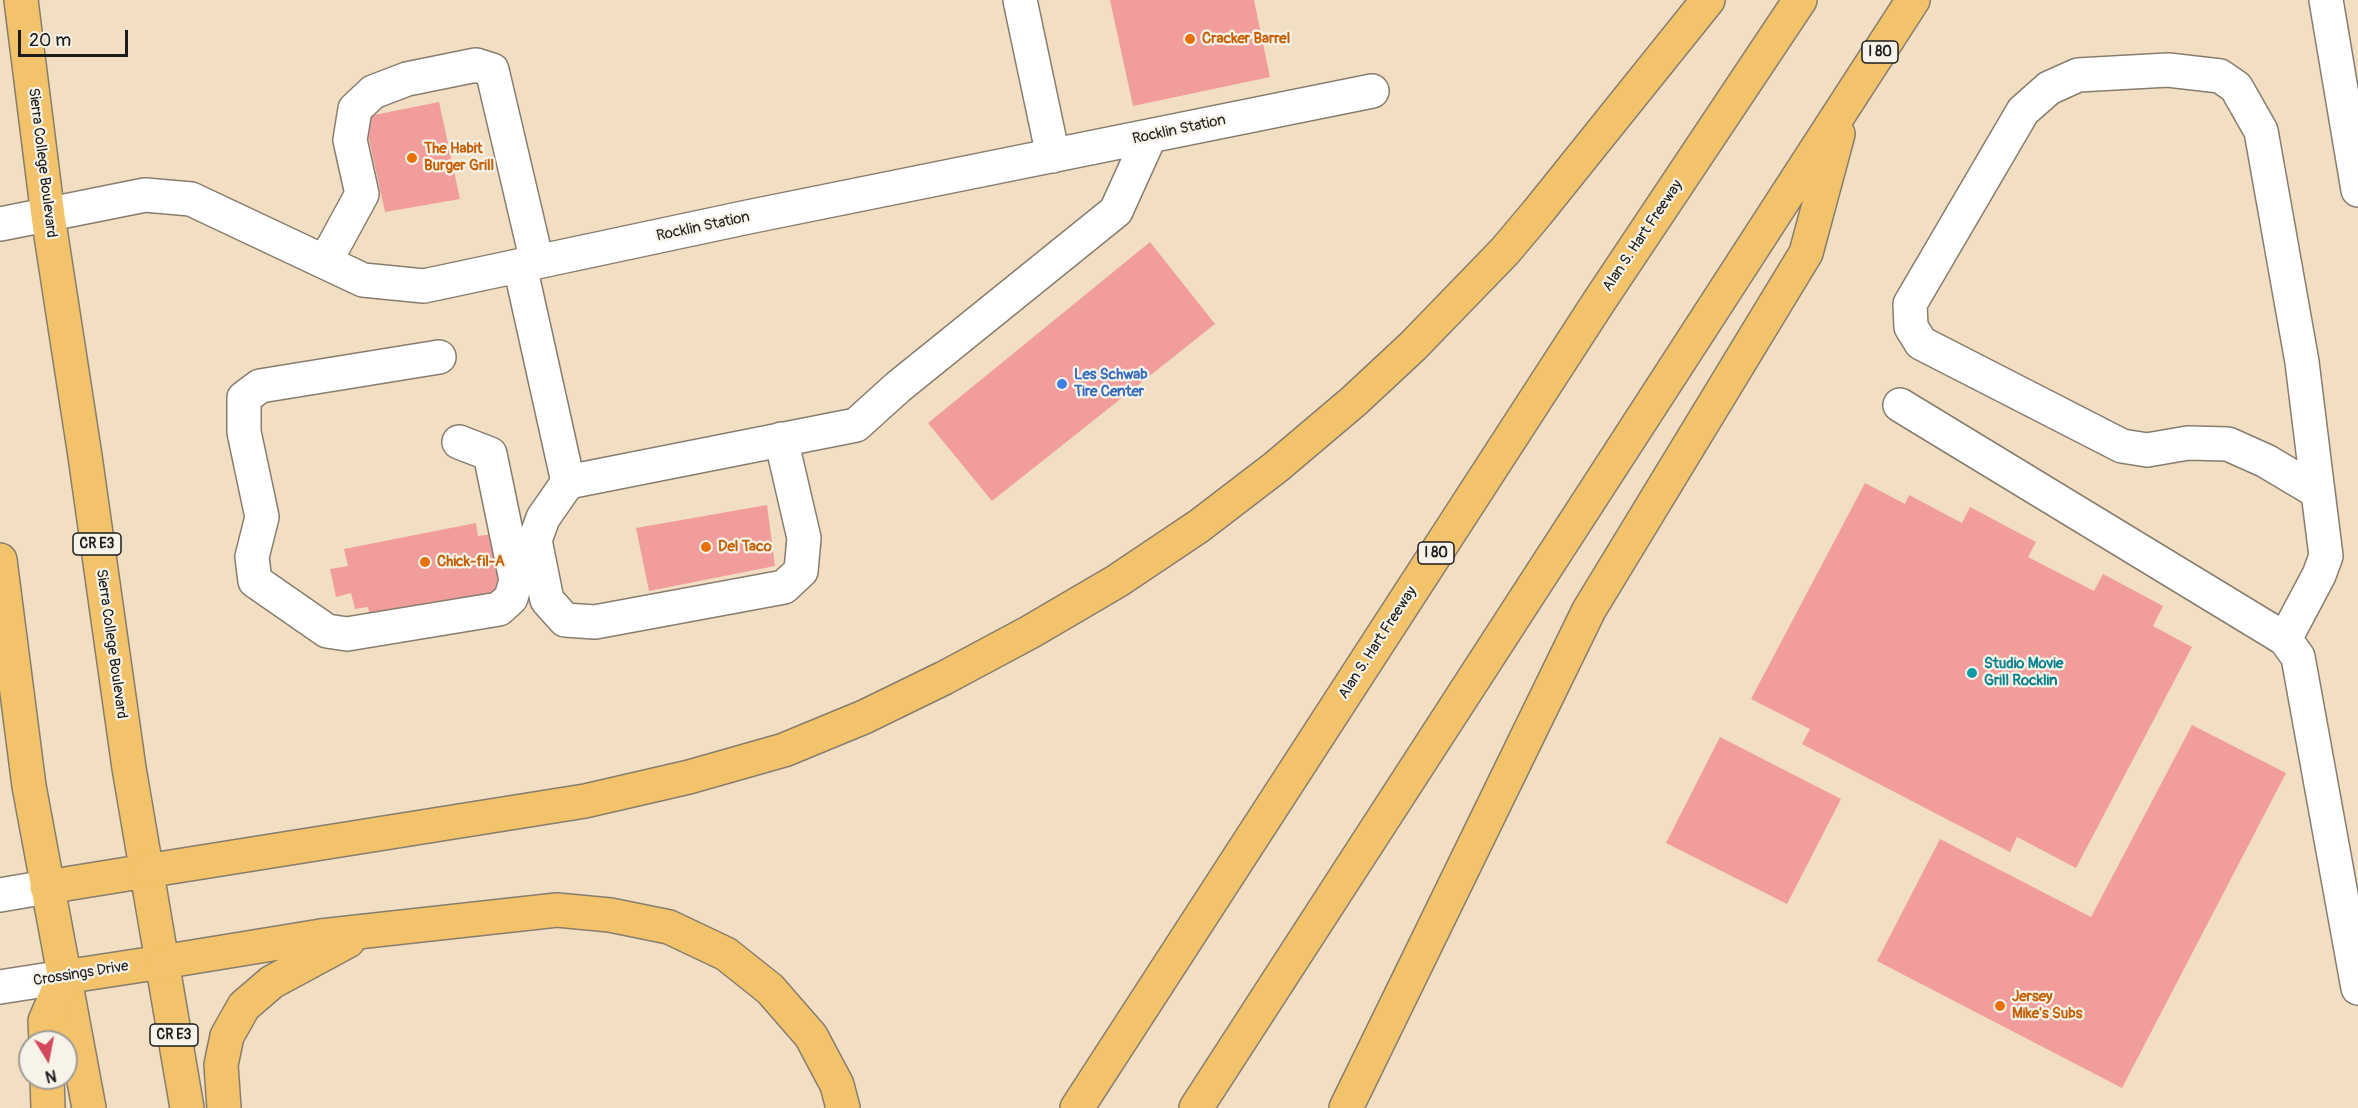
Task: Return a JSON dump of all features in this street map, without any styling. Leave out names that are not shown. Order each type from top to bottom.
[{"type":"main road","name":"Sierra College Boulevard","points":[[21,0],[48,216],[129,768],[187,1108]]},
{"type":"main road","points":[[47,887],[585,801],[688,777],[784,750],[864,717],[944,678],[1030,632],[1117,581],[1199,526],[1276,467],[1354,401],[1405,354],[1524,229],[1708,0]]},
{"type":"main road","name":"Alan S. Hart Freeway","points":[[1077,1108],[1598,303],[1800,0]]},
{"type":"main road","name":"I 80","points":[[1196,1108],[1913,0]]},
{"type":"main road","points":[[1346,1108],[1589,610],[1806,253],[1846,103]]},
{"type":"main road","points":[[0,560],[29,786],[89,1108]]},
{"type":"main road","name":"Crossings Drive","points":[[64,977],[371,930],[557,910],[610,915],[669,927],[726,954],[770,989],[811,1036],[837,1085],[843,1108]]},
{"type":"main road","points":[[224,1108],[220,1065],[227,1036],[244,1006],[272,982],[371,930]]},
{"type":"main road","points":[[45,1030],[45,1021],[64,977]]},
{"type":"main road","points":[[47,1090],[48,1108]]},
{"type":"street","points":[[1020,0],[1053,156]]},
{"type":"street","points":[[2326,0],[2348,73],[2358,190]]},
{"type":"street","points":[[324,262],[362,194],[350,140],[355,109],[373,92],[407,79],[476,65],[492,70],[568,482]]},
{"type":"street","points":[[2285,639],[2319,575],[2326,556],[2302,362],[2261,131],[2236,87],[2220,76],[2168,70],[2078,75],[2049,88],[2023,111],[1910,304],[1911,327],[1921,343],[2122,446],[2147,450],[2188,443],[2228,444],[2266,461],[2318,492]]},
{"type":"street","name":"Rocklin Station","points":[[0,224],[145,195],[191,199],[363,280],[424,286],[748,217],[1372,92]]},
{"type":"street","points":[[781,439],[804,538],[801,571],[784,587],[595,622],[565,620],[547,600],[535,540],[543,518],[568,482],[781,439],[856,425],[898,387],[1116,211],[1150,136]]},
{"type":"street","points":[[439,357],[260,386],[244,398],[244,432],[262,517],[252,556],[255,581],[327,631],[347,634],[499,609],[511,598],[516,580],[490,454],[459,442]]},
{"type":"street","points":[[1900,405],[2285,639],[2298,657],[2358,988]]},
{"type":"street","points":[[0,895],[47,887]]},
{"type":"street","name":"Crossings Drive","points":[[0,987],[64,977]]},
{"type":"building","name":"Cracker Barrel","points":[[1110,0],[1254,0],[1270,77],[1133,106]]},
{"type":"building","name":"The Habit Burger Grill","points":[[439,102],[460,199],[385,212],[364,117]]},
{"type":"building","points":[[1150,242],[1215,324],[992,501],[928,423]]},
{"type":"building","name":"Studio Movie Grill Rocklin","points":[[1865,483],[1905,504],[1909,495],[1962,523],[1970,507],[2036,542],[2028,557],[2094,591],[2103,574],[2163,606],[2153,626],[2192,647],[2076,868],[2017,837],[2010,852],[1802,744],[1810,729],[1751,699]]},
{"type":"building","name":"Del Taco","points":[[767,505],[775,566],[649,591],[636,528]]},
{"type":"building","points":[[476,523],[478,536],[494,534],[503,593],[372,627],[368,607],[355,609],[351,593],[336,597],[330,569],[348,566],[344,549]]},
{"type":"building","points":[[2192,725],[2286,773],[2122,1088],[1877,961],[1940,839],[2091,917]]},
{"type":"building","points":[[1720,737],[1841,799],[1787,904],[1666,843]]},
{"type":"place","name":"Cracker Barrel","points":[[1190,39]]},
{"type":"place","name":"The Habit Burger Grill","points":[[412,158]]},
{"type":"place","name":"Les Schwab Tire Center","points":[[1062,384]]},
{"type":"place","name":"Del Taco","points":[[706,547]]},
{"type":"place","name":"Chick-fil-A","points":[[425,562]]},
{"type":"place","name":"Studio Movie Grill Rocklin","points":[[1972,673]]},
{"type":"place","name":"Jersey Mike's Subs","points":[[2000,1006]]}]
